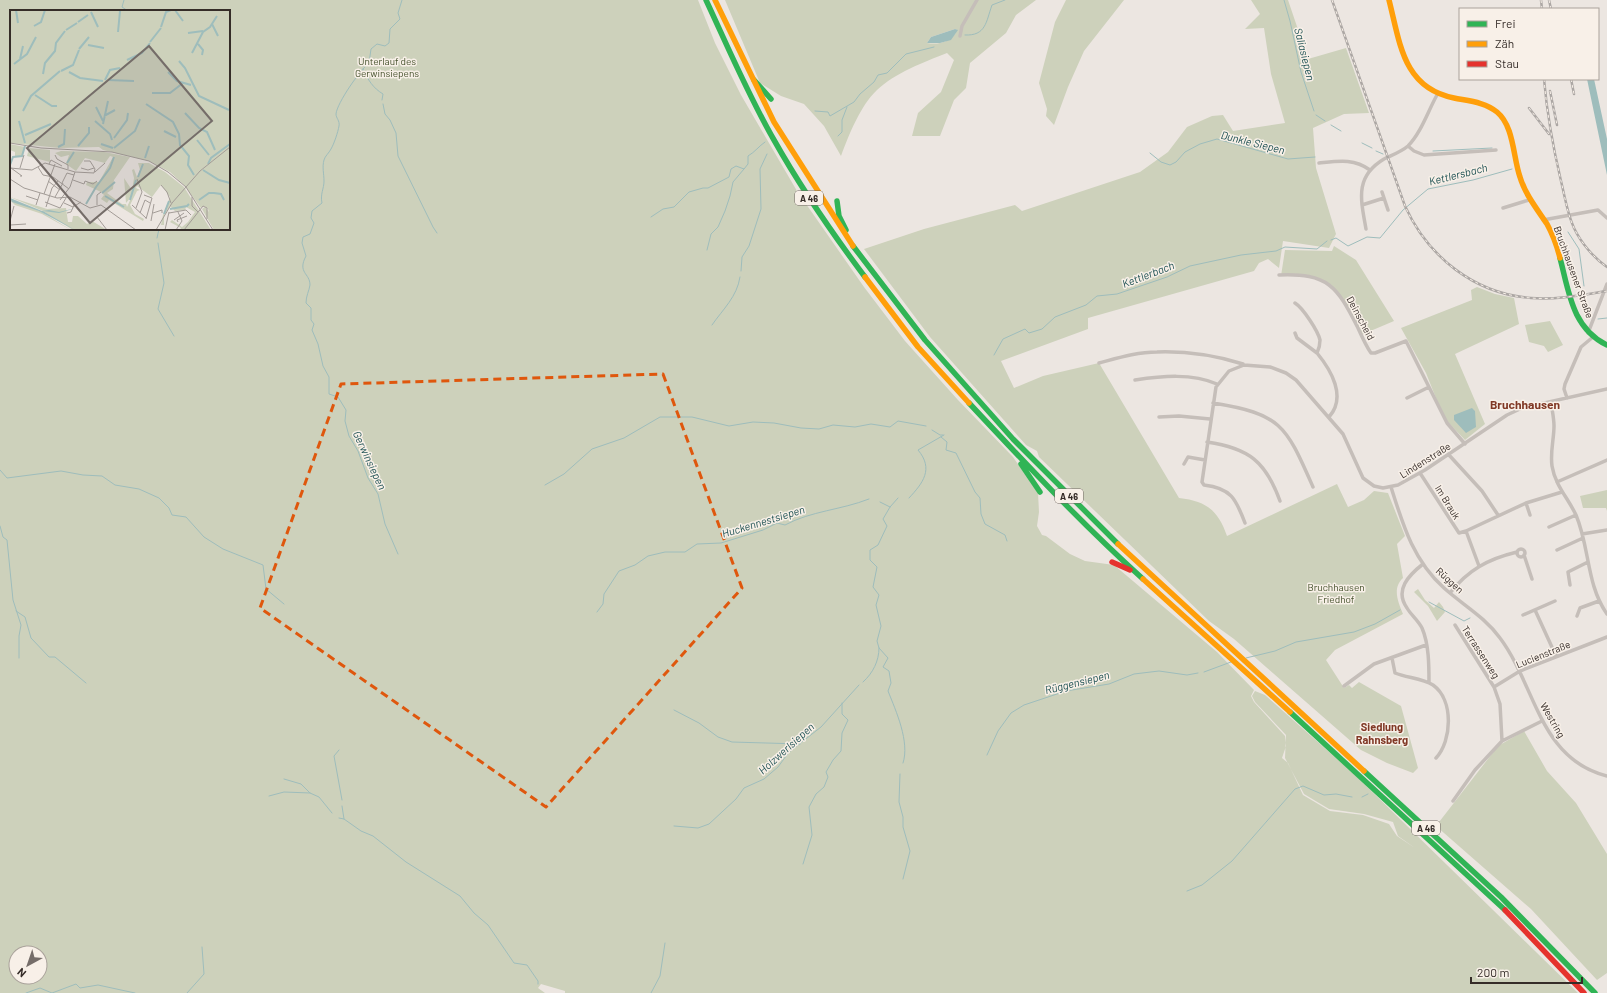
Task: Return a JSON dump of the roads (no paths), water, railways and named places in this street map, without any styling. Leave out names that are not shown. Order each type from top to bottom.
[{"type":"main road","name":"A 46","points":[[706,0],[749,93],[774,140],[828,227],[918,347],[1010,447],[1118,556],[1499,904],[1584,993]]},
{"type":"main road","name":"A 46","points":[[715,0],[735,48],[777,130],[855,250],[924,340],[976,400],[1030,458],[1124,551],[1528,922],[1595,993]]},
{"type":"main road","points":[[1389,0],[1408,68],[1420,83],[1437,95]]},
{"type":"main road","points":[[735,48],[756,84],[771,99]]},
{"type":"main road","name":"Bruchhausener Straße","points":[[1437,95],[1487,104],[1496,110],[1505,122],[1520,178],[1529,200],[1554,239],[1577,312],[1590,335],[1607,346]]},
{"type":"main road","points":[[837,201],[839,216],[855,250]]},
{"type":"main road","points":[[1010,447],[1040,492]]},
{"type":"main road","points":[[1112,562],[1130,570],[1151,589],[1159,593]]},
{"type":"street","points":[[960,36],[962,26],[977,0]]},
{"type":"street","points":[[1366,229],[1362,205],[1362,184],[1370,170],[1408,146],[1415,137],[1437,95]]},
{"type":"street","points":[[1408,146],[1414,151],[1424,155],[1496,150]]},
{"type":"street","points":[[1319,163],[1350,160],[1361,163],[1370,170]]},
{"type":"street","points":[[1382,192],[1388,210]]},
{"type":"street","points":[[1362,205],[1384,198]]},
{"type":"street","points":[[1503,208],[1529,200]]},
{"type":"street","points":[[1543,220],[1598,210],[1607,218]]},
{"type":"street","name":"Deinscheid","points":[[1279,275],[1307,275],[1326,283],[1343,301],[1371,353],[1375,354],[1406,341],[1429,387]]},
{"type":"street","points":[[1567,398],[1564,389],[1565,384],[1581,347],[1590,335],[1607,284]]},
{"type":"street","points":[[1295,304],[1301,308],[1318,336],[1320,342],[1317,353]]},
{"type":"street","points":[[1295,333],[1297,338],[1317,353],[1331,375],[1337,391],[1336,404],[1329,417]]},
{"type":"street","points":[[1099,363],[1129,355],[1156,352],[1219,358],[1244,365]]},
{"type":"street","points":[[1244,365],[1229,371],[1218,384],[1210,419],[1202,483],[1221,488],[1231,495],[1237,502],[1245,522]]},
{"type":"street","name":"Lindenstraße","points":[[1244,365],[1259,365],[1277,369],[1293,378],[1329,417],[1347,441],[1363,478],[1376,487],[1391,488],[1420,473],[1449,455],[1506,415],[1522,408],[1606,389]]},
{"type":"street","points":[[1135,380],[1182,377],[1202,378],[1218,384]]},
{"type":"street","points":[[1407,398],[1429,387],[1447,423],[1465,444]]},
{"type":"street","points":[[1606,389],[1607,396]]},
{"type":"street","points":[[1551,402],[1554,427],[1551,458],[1557,482],[1576,515],[1593,586],[1599,601],[1607,614]]},
{"type":"street","points":[[1213,403],[1251,411],[1281,427],[1294,445],[1313,487]]},
{"type":"street","points":[[1159,417],[1185,416],[1210,419]]},
{"type":"street","points":[[1207,442],[1234,447],[1256,460],[1269,474],[1280,501]]},
{"type":"street","points":[[1449,455],[1482,491],[1498,515]]},
{"type":"street","points":[[1184,464],[1188,457],[1205,462]]},
{"type":"street","points":[[1557,482],[1607,460]]},
{"type":"street","name":"Im Brauk","points":[[1420,473],[1457,532],[1460,533],[1466,531]]},
{"type":"street","name":"Rüggen","points":[[1391,488],[1410,543],[1432,577],[1493,628],[1506,645],[1520,671]]},
{"type":"street","points":[[1479,566],[1466,531],[1526,503],[1562,492]]},
{"type":"street","points":[[1526,503],[1530,516]]},
{"type":"street","points":[[1549,527],[1576,515]]},
{"type":"street","points":[[1557,550],[1582,536],[1607,530]]},
{"type":"street","points":[[1450,593],[1464,576],[1479,566],[1517,552],[1519,549],[1523,549],[1532,579]]},
{"type":"street","points":[[1570,585],[1568,572],[1588,562]]},
{"type":"street","points":[[1423,564],[1407,578],[1402,596],[1406,607],[1421,626],[1429,666],[1429,683]]},
{"type":"street","points":[[1523,615],[1555,601]]},
{"type":"street","points":[[1577,616],[1580,608],[1599,601]]},
{"type":"street","points":[[1535,610],[1556,656]]},
{"type":"street","name":"Terrassenweg","points":[[1455,625],[1494,687]]},
{"type":"street","name":"Lucienstraße","points":[[1494,687],[1520,671],[1607,637]]},
{"type":"street","points":[[1344,686],[1372,665],[1426,645]]},
{"type":"street","points":[[1392,658],[1395,673],[1429,683],[1445,698],[1449,715],[1443,744],[1440,753],[1436,758]]},
{"type":"street","name":"Westring","points":[[1520,671],[1542,721],[1558,745],[1571,758],[1588,770],[1607,776]]},
{"type":"street","points":[[1494,687],[1500,704],[1502,741]]},
{"type":"street","points":[[1453,801],[1475,770],[1502,741],[1542,721]]},
{"type":"water","points":[[955,29],[958,30],[951,40],[940,43],[927,43],[931,37]]},
{"type":"water","points":[[1587,80],[1594,80],[1607,139],[1607,175]]},
{"type":"water","points":[[1472,408],[1475,411],[1476,427],[1466,433],[1454,420],[1454,415]]},
{"type":"waterway","points":[[124,0],[122,7],[126,10]]},
{"type":"waterway","name":"Gerwinsiepen","points":[[398,554],[385,524],[378,494],[368,478],[358,451],[349,436],[345,421],[346,410],[338,397],[329,394],[329,377],[323,366],[318,344],[312,330],[314,324],[311,320],[311,308],[306,303],[310,285],[303,269],[306,256],[302,243],[303,237],[310,234],[314,223],[311,218],[312,211],[322,203],[321,197],[324,181],[323,163],[335,141],[338,131],[339,124],[336,115],[337,109],[360,72],[369,63],[371,49],[377,44],[385,46],[389,43],[390,29],[400,19],[398,13],[402,0]]},
{"type":"waterway","name":"Saliasiepen","points":[[965,35],[972,35],[981,30],[984,27],[992,5],[1005,0]]},
{"type":"waterway","name":"Saliasiepen","points":[[1284,0],[1301,72],[1314,111]]},
{"type":"waterway","name":"Saliasiepen","points":[[815,111],[828,112],[830,116],[854,102],[860,94],[874,82],[878,75],[887,73],[906,54],[934,47]]},
{"type":"waterway","points":[[363,69],[371,83],[383,94],[382,100]]},
{"type":"waterway","points":[[383,104],[385,114],[390,120],[396,133],[398,156],[437,233]]},
{"type":"waterway","points":[[838,136],[842,132],[842,120],[847,107]]},
{"type":"waterway","name":"Saliasiepen","points":[[1316,115],[1325,121]]},
{"type":"waterway","name":"Saliasiepen","points":[[1331,125],[1341,131]]},
{"type":"waterway","name":"Dunkle Siepen","points":[[1150,153],[1161,162],[1170,165],[1176,162],[1185,152],[1200,144],[1217,139],[1288,159],[1315,157]]},
{"type":"waterway","points":[[651,217],[663,209],[674,207],[689,192],[708,188],[729,177],[731,169],[736,166],[744,169],[748,164],[748,156],[765,142]]},
{"type":"waterway","name":"Saliasiepen","points":[[1362,143],[1372,148]]},
{"type":"waterway","name":"Saliasiepen","points":[[1433,151],[1492,148]]},
{"type":"waterway","name":"Saliasiepen","points":[[1376,151],[1383,154]]},
{"type":"waterway","points":[[741,271],[742,257],[749,246],[761,209],[760,169],[767,154]]},
{"type":"waterway","points":[[707,250],[711,234],[718,227],[725,211],[733,182],[744,169]]},
{"type":"waterway","name":"Kettlersbach","points":[[1331,240],[1336,238],[1348,246],[1367,237],[1380,238],[1403,210],[1428,189],[1473,180],[1512,169]]},
{"type":"waterway","points":[[157,238],[159,230]]},
{"type":"waterway","name":"Kettlersbach","points":[[1568,232],[1579,249],[1584,286]]},
{"type":"waterway","name":"Kettlerbach","points":[[994,355],[1003,339],[1025,329],[1029,333],[1042,329],[1055,317],[1086,305],[1097,296],[1117,294],[1167,277],[1190,266],[1241,255],[1276,251],[1285,247],[1317,249],[1327,241]]},
{"type":"waterway","points":[[158,243],[164,283],[158,309],[174,336]]},
{"type":"waterway","points":[[712,325],[733,297],[740,277]]},
{"type":"waterway","name":"Kettlersbach","points":[[1598,319],[1607,318]]},
{"type":"waterway","points":[[545,485],[564,474],[592,449],[624,438],[660,417],[692,417],[729,426],[753,422],[774,423],[801,428],[819,429],[833,425],[855,427],[871,424],[890,427],[898,421],[926,426]]},
{"type":"waterway","points":[[932,430],[940,435],[943,435]]},
{"type":"waterway","name":"Kettlerbach","points":[[909,498],[919,487],[925,476],[925,463],[918,450],[944,435]]},
{"type":"waterway","points":[[941,437],[947,442],[946,450],[956,453],[975,492],[980,498],[981,514],[985,524],[1005,535],[1007,541]]},
{"type":"waterway","points":[[0,470],[7,478],[61,471],[83,475],[102,476],[115,485],[139,489],[159,498],[169,508],[172,515],[186,517],[204,537],[223,549],[263,565],[266,589],[284,604]]},
{"type":"waterway","name":"Kettlerbach","points":[[898,498],[890,507],[883,519],[887,526],[878,545],[870,550],[870,560],[877,567],[873,587],[879,595],[876,605],[881,626],[877,641],[879,648],[888,658],[883,667],[889,671],[891,683],[888,691],[898,717],[903,736],[905,746],[903,763]]},
{"type":"waterway","name":"Huckennestsiepen","points":[[597,612],[603,604],[604,594],[619,571],[635,565],[648,556],[665,552],[685,552],[697,544],[721,543],[763,530],[777,523],[785,525],[795,520],[869,499]]},
{"type":"waterway","name":"Huckennestsiepen","points":[[880,502],[890,507]]},
{"type":"waterway","points":[[0,526],[3,537],[7,540],[13,600],[21,625],[19,636],[19,658]]},
{"type":"waterway","points":[[1429,602],[1464,621],[1470,618]]},
{"type":"waterway","name":"Rüggensiepen","points":[[1246,658],[1275,651],[1296,642],[1354,632],[1375,624],[1400,610]]},
{"type":"waterway","points":[[16,611],[25,617],[31,638],[49,657],[55,657],[86,683]]},
{"type":"waterway","name":"Holzwerlsiepen","points":[[863,682],[870,675],[875,666],[879,648]]},
{"type":"waterway","name":"Rüggensiepen","points":[[1204,672],[1231,662]]},
{"type":"waterway","name":"Rüggensiepen","points":[[987,755],[998,731],[1011,713],[1024,705],[1066,691],[1109,684],[1134,674],[1159,671],[1187,675],[1198,673]]},
{"type":"waterway","name":"Holzwerlsiepen","points":[[674,826],[698,828],[709,824],[736,799],[744,788],[764,779],[778,767],[789,752],[821,727],[859,685]]},
{"type":"waterway","points":[[803,864],[812,835],[809,807],[816,794],[824,787],[828,777],[826,772],[833,760],[841,751],[842,733],[848,720],[842,714],[842,703]]},
{"type":"waterway","points":[[674,710],[699,723],[718,737],[732,742],[800,744]]},
{"type":"waterway","points":[[339,750],[334,756],[342,800]]},
{"type":"waterway","points":[[900,774],[899,802],[903,817],[903,827],[910,851],[903,879]]},
{"type":"waterway","points":[[284,779],[301,784],[310,793],[319,797],[332,813]]},
{"type":"waterway","points":[[1187,891],[1202,885],[1232,861],[1295,789],[1303,786],[1324,795],[1336,794],[1352,797]]},
{"type":"waterway","points":[[269,796],[284,792],[310,793]]},
{"type":"waterway","points":[[1362,797],[1368,794]]},
{"type":"waterway","points":[[342,806],[344,819]]},
{"type":"waterway","points":[[339,818],[344,819],[361,831],[373,836],[406,862],[460,896],[474,913],[488,925],[514,963],[527,965],[538,981],[538,984]]},
{"type":"waterway","points":[[651,993],[660,976],[665,943]]},
{"type":"waterway","points":[[187,993],[204,974],[202,947]]},
{"type":"waterway","points":[[26,993],[40,988],[52,993],[76,984],[80,988],[98,985],[135,993]]},
{"type":"railway","points":[[1332,0],[1405,206],[1415,224],[1440,256],[1456,270],[1473,281],[1510,295],[1531,298],[1550,298],[1569,297],[1607,291]]},
{"type":"railway","points":[[1541,0],[1542,8]]},
{"type":"railway","points":[[1549,0],[1551,8]]},
{"type":"railway","points":[[1544,80],[1553,143],[1570,217],[1574,228],[1584,245],[1607,267]]},
{"type":"railway","points":[[1571,80],[1574,94]]},
{"type":"railway","points":[[1550,91],[1557,125]]},
{"type":"railway","points":[[1529,108],[1549,134]]},
{"type":"district","name":"Bruchhausen","points":[[1525,404]]},
{"type":"district","name":"Siedlung Rahnsberg","points":[[1382,732]]},
{"type":"park label","name":"Unterlauf des Gerwinsiepens","points":[[387,66]]},
{"type":"park label","name":"Bruchhausen Friedhof","points":[[1336,592]]}]
